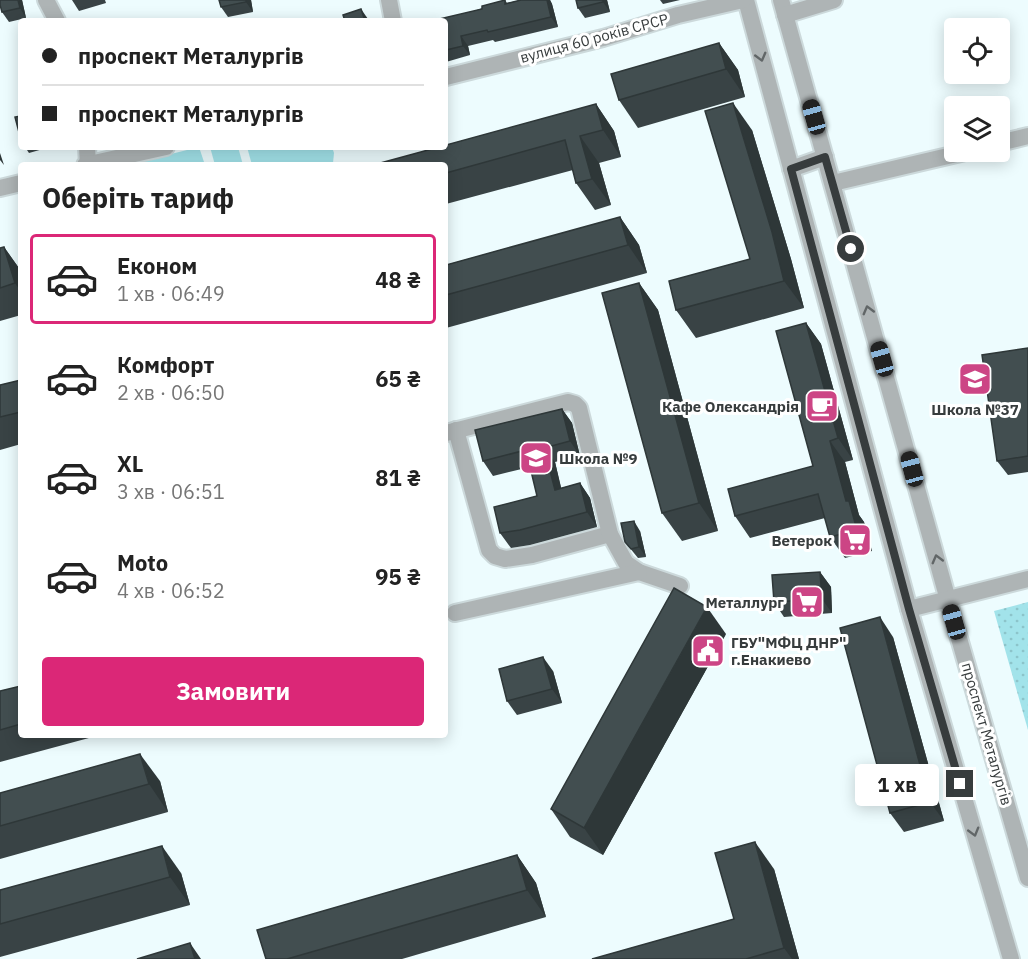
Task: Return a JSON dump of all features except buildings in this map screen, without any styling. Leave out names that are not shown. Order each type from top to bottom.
[{"type":"street","points":[[46,0],[55,18]]},
{"type":"street","points":[[389,0],[392,18]]},
{"type":"street","points":[[745,0],[909,609],[1011,959]]},
{"type":"street","name":"вулиця 60 років СРСР","points":[[448,77],[603,38],[678,15],[745,0]]},
{"type":"street","points":[[783,7],[834,0]]},
{"type":"street","name":"проспект Металургів","points":[[783,7],[1028,878]]},
{"type":"street","points":[[1010,140],[1028,136]]},
{"type":"street","points":[[87,159],[109,161],[154,150]]},
{"type":"street","points":[[791,169],[825,157]]},
{"type":"street","points":[[833,183],[944,157]]},
{"type":"street","points":[[0,188],[18,184]]},
{"type":"street","points":[[610,534],[532,555],[505,559],[495,556],[489,550],[451,431],[568,402],[575,404],[579,408],[610,534],[626,563],[639,572],[680,586]]},
{"type":"street","points":[[455,613],[639,572]]},
{"type":"street","points":[[909,609],[1028,579]]},
{"type":"shaded area","points":[[187,150],[200,150],[204,162],[139,162]]},
{"type":"shaded area","points":[[211,150],[239,150],[242,162],[214,162]]},
{"type":"shaded area","points":[[248,150],[333,150],[334,153],[333,162],[251,162]]},
{"type":"shaded area","points":[[1028,602],[1028,730],[994,611]]},
{"type":"place","name":"Школа №37","points":[[975,379]]},
{"type":"place","name":"Кафе Олександрія","points":[[822,406]]},
{"type":"place","name":"Школа №9","points":[[536,458]]},
{"type":"place","name":"Ветерок","points":[[855,540]]},
{"type":"place","name":"Металлург","points":[[807,602]]},
{"type":"place","name":"ГБУ\"МФЦ ДНР\" г.Енакиево","points":[[708,651]]},
{"type":"route","points":[[851,249],[825,157],[791,169],[909,609],[960,784]]}]
